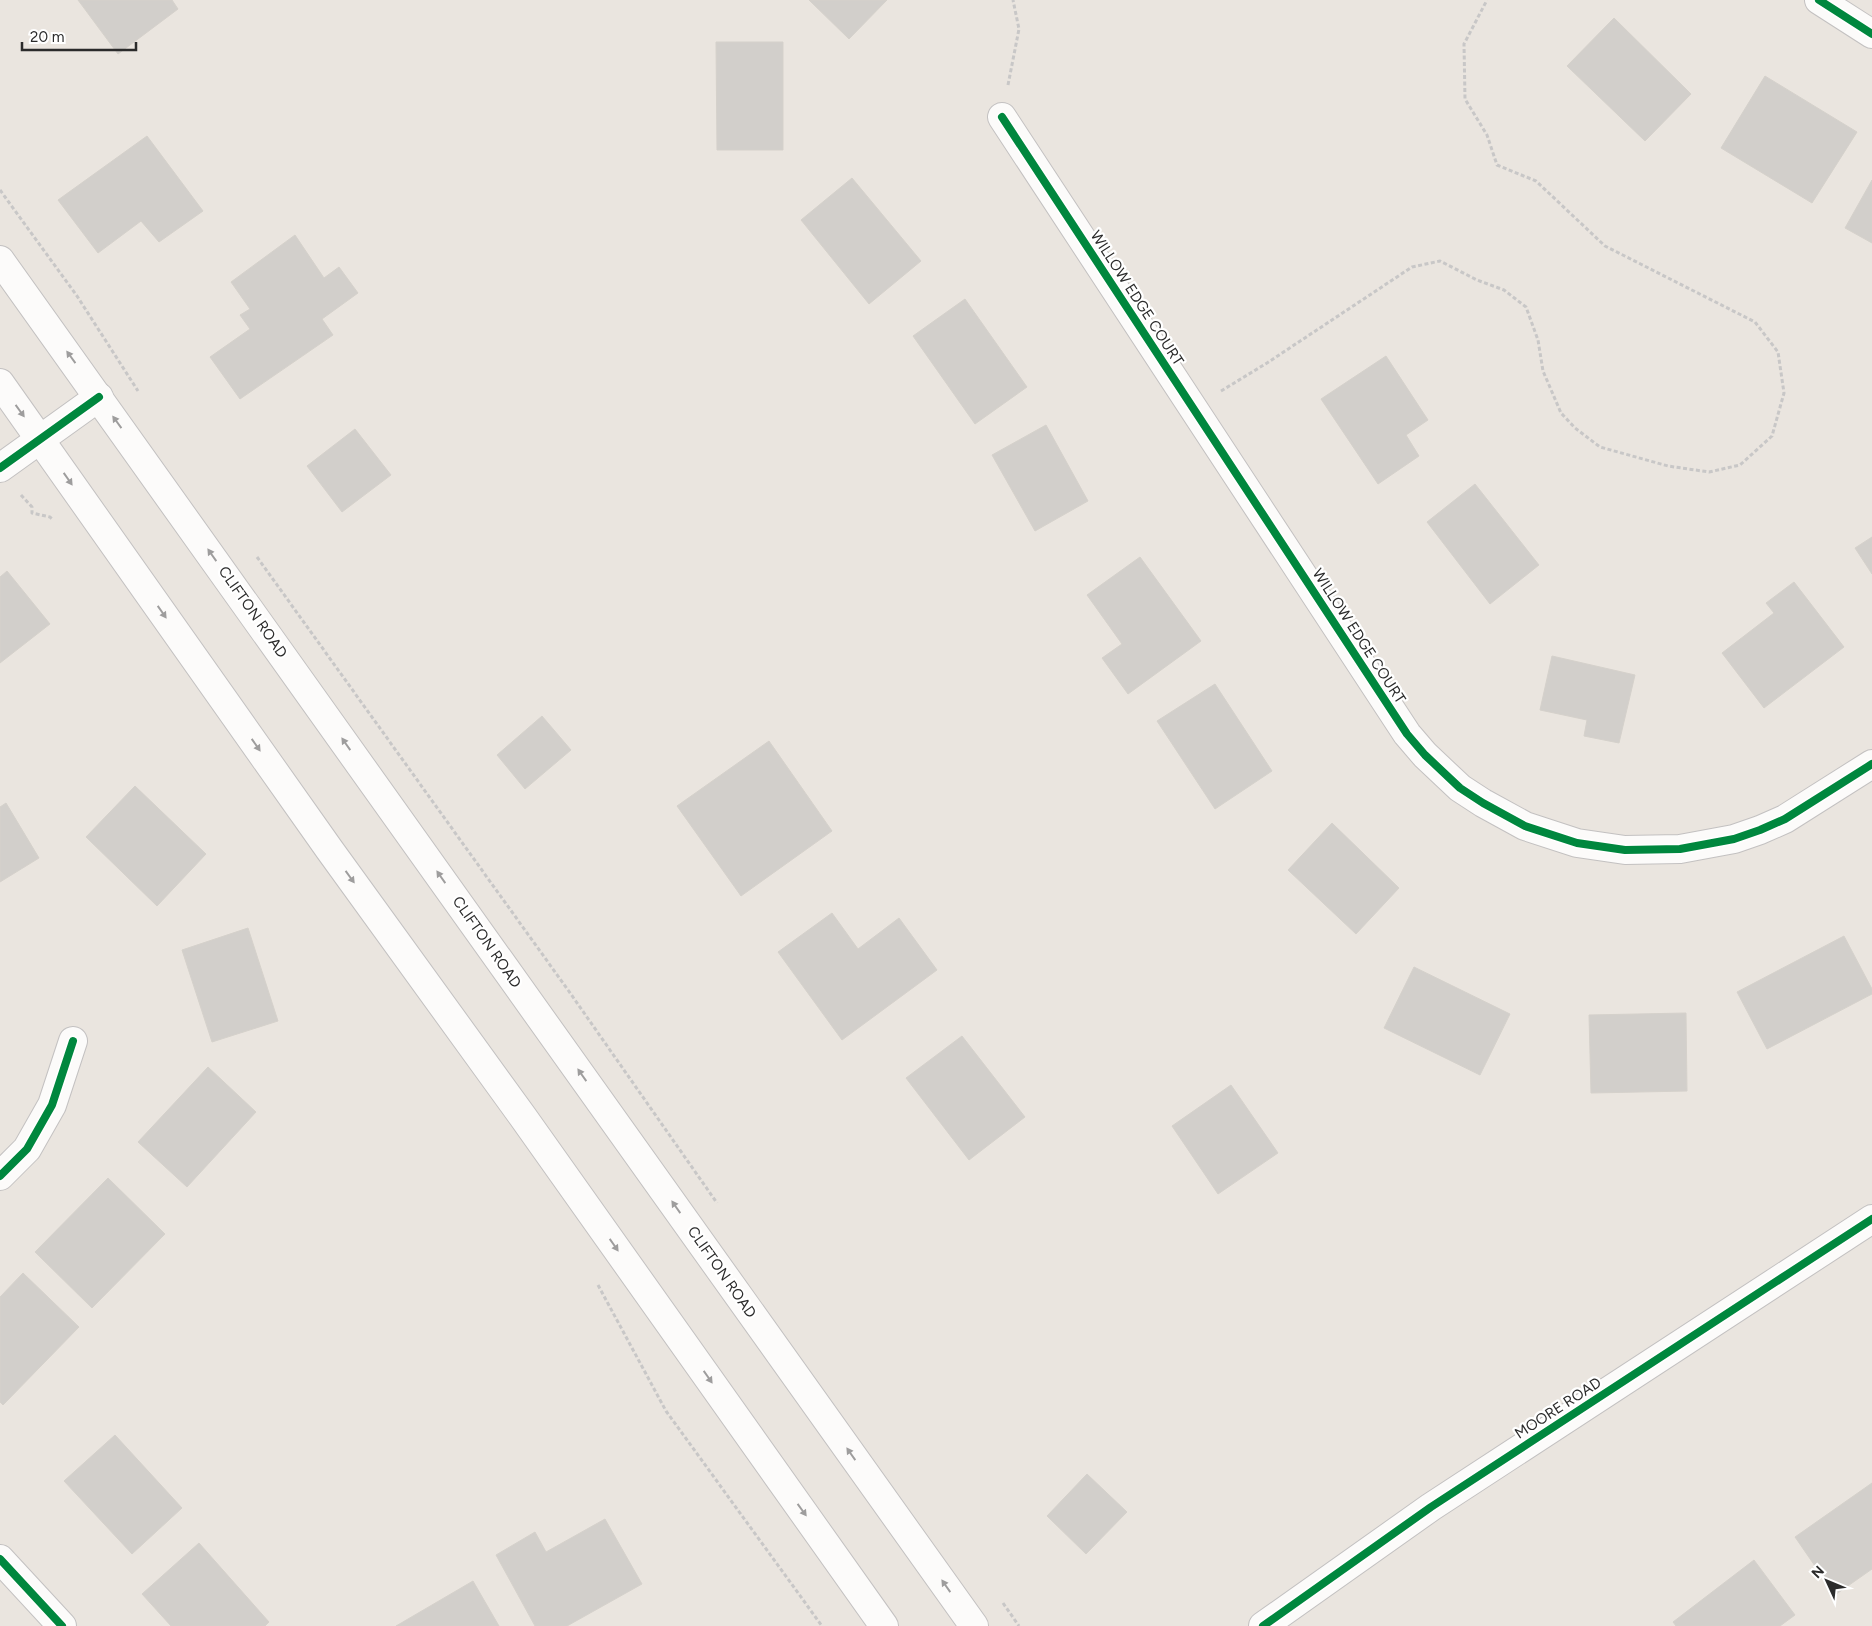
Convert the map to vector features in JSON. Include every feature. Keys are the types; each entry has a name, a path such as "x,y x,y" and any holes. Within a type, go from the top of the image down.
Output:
{"main road":[{"path":"1819,0 1872,34"},
{"name":"WILLOW EDGE COURT","path":"1002,117 1407,734 1425,755 1460,788 1525,826 1577,843 1625,850 1680,849 1734,839 1760,830 1785,818 1872,764"},
{"name":"CLIFTON ROAD","path":"0,260 974,1626"},
{"path":"0,383 329,849 534,1133 884,1626"},
{"path":"0,468 99,397"},
{"path":"0,1176 27,1149 52,1105 73,1040"},
{"name":"MOORE ROAD","path":"1263,1626 1431,1507 1872,1219"},
{"path":"0,1559 62,1626"}],"path":[{"path":"1002,117 1019,29 1013,0"},
{"path":"1192,407 1266,363 1412,267 1440,262 1477,280 1504,290 1526,307 1538,340 1543,370 1561,413 1575,428 1600,448 1668,466 1709,472 1740,465 1772,436 1784,393 1778,352 1755,322 1604,246 1536,180 1497,165 1486,134 1465,98 1464,44 1487,0"},
{"path":"0,190 77,296 140,395"},
{"path":"19,493 32,507 32,513 50,517 56,523"},
{"path":"253,552 573,998 720,1207"},
{"path":"595,1280 666,1411 822,1626"},
{"path":"1002,1602 1019,1626"}],"building":[{"path":"78,0 172,0 178,9 118,54"},
{"path":"809,0 887,0 849,39"},
{"path":"1614,18 1691,94 1645,141 1567,66"},
{"path":"716,42 783,42 783,150 717,150"},
{"path":"1765,76 1857,132 1812,203 1721,148"},
{"path":"147,136 203,211 159,242 141,221 98,253 58,200"},
{"path":"852,178 921,261 869,304 801,220"},
{"path":"1872,180 1872,243 1845,228"},
{"path":"295,235 324,278 339,267 358,293 322,319 333,335 240,399 210,357 250,329 240,315 250,309 231,282"},
{"path":"965,299 1027,387 975,424 913,336"},
{"path":"1386,356 1428,420 1406,435 1419,456 1378,484 1321,399"},
{"path":"1046,425 1088,501 1035,531 992,455"},
{"path":"355,429 391,475 342,512 307,466"},
{"path":"1475,484 1539,565 1490,604 1427,522"},
{"path":"1872,537 1872,574 1855,548"},
{"path":"1140,557 1201,641 1128,694 1102,658 1122,644 1087,595"},
{"path":"7,571 50,624 0,663 0,577"},
{"path":"1794,582 1844,647 1764,708 1722,653 1774,613 1766,603"},
{"path":"1552,656 1635,675 1619,743 1584,736 1587,720 1540,710"},
{"path":"1215,684 1272,771 1215,809 1157,721"},
{"path":"542,716 571,750 525,789 497,755"},
{"path":"769,741 832,831 741,896 677,806"},
{"path":"135,786 206,854 157,906 86,837"},
{"path":"6,803 39,858 0,882 0,807"},
{"path":"1332,823 1399,888 1356,934 1288,870"},
{"path":"832,913 858,949 899,918 937,970 842,1040 778,952"},
{"path":"248,928 278,1021 212,1042 182,950"},
{"path":"1844,936 1872,989 1872,994 1767,1049 1737,992"},
{"path":"1414,967 1510,1014 1480,1075 1384,1028"},
{"path":"1686,1013 1687,1091 1591,1093 1589,1015"},
{"path":"962,1036 1025,1117 969,1160 906,1078"},
{"path":"208,1067 256,1112 187,1187 138,1142"},
{"path":"1231,1085 1278,1153 1218,1194 1172,1126"},
{"path":"108,1178 165,1234 92,1308 35,1252"},
{"path":"23,1273 79,1327 3,1405 0,1402 0,1297"},
{"path":"115,1435 182,1508 132,1554 64,1481"},
{"path":"1087,1474 1127,1512 1086,1554 1047,1516"},
{"path":"1872,1483 1872,1569 1835,1595 1795,1537"},
{"path":"605,1519 642,1584 567,1626 535,1626 496,1555 535,1532 546,1552"},
{"path":"199,1543 269,1622 265,1626 171,1626 142,1594"},
{"path":"1754,1560 1795,1615 1780,1626 1676,1626 1673,1622"},
{"path":"473,1581 499,1626 396,1626"}],"cycle path":[{"path":"1819,0 1872,34"},
{"path":"1002,117 1407,734 1425,755 1460,788 1525,826 1577,843 1625,850 1680,849 1734,839 1785,819 1872,764"},
{"path":"0,468 99,397"},
{"path":"0,1176 27,1149 52,1105 73,1041"},
{"path":"1263,1626 1431,1507 1872,1219"},
{"path":"0,1559 62,1626"}]}
